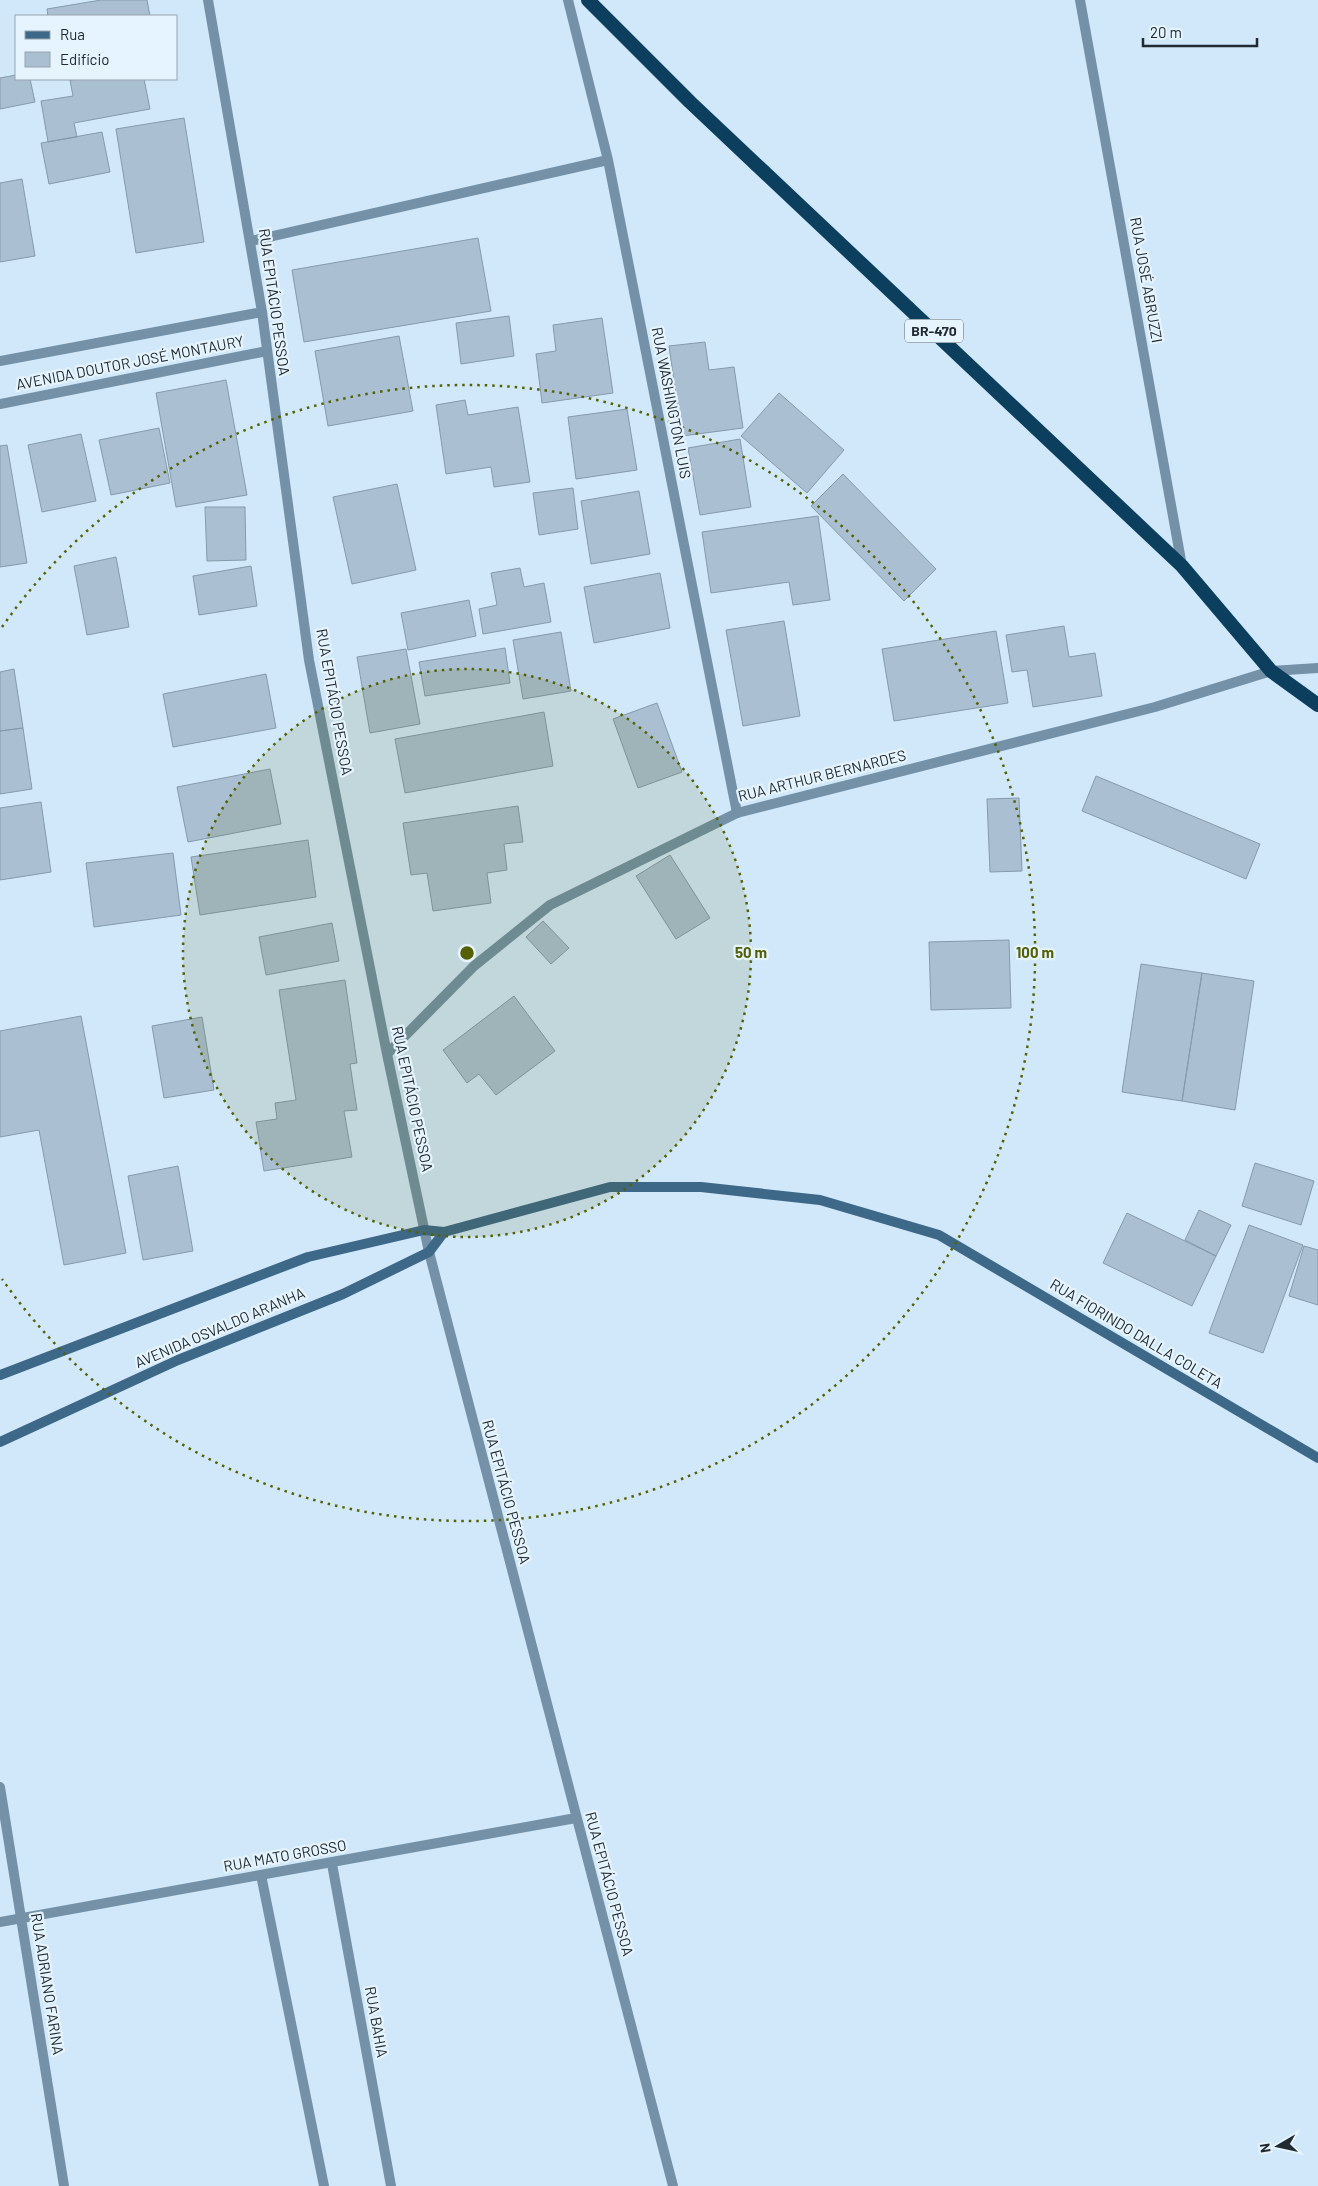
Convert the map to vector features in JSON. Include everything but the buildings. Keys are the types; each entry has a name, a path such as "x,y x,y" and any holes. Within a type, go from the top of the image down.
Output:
{"highway":[{"name":"BR-470","path":"588,0 690,102 1182,566 1271,671 1318,705"}],"main road":[{"name":"RUA FIORINDO DALLA COLETA","path":"444,1232 610,1187 701,1187 820,1200 939,1234 1318,1458"},
{"path":"0,1375 308,1257 424,1230 444,1232"},
{"name":"AVENIDA OSVALDO ARANHA","path":"0,1442 178,1360 343,1294 429,1252 444,1232"}],"street":[{"name":"RUA EPITÁCIO PESSOA","path":"208,0 262,312 309,660 424,1230 673,2186"},
{"name":"RUA WASHINGTON LUIS","path":"568,0 608,160 737,813"},
{"name":"RUA JOSÉ ABRUZZI","path":"1080,0 1182,566"},
{"path":"251,242 608,160"},
{"name":"AVENIDA DOUTOR JOSÉ MONTAURY","path":"0,361 262,312"},
{"name":"AVENIDA DOUTOR JOSÉ MONTAURY","path":"0,404 267,351"},
{"name":"RUA ARTHUR BERNARDES","path":"387,1054 474,966 550,906 737,813 1155,707 1271,671 1318,668"},
{"name":"RUA ADRIANO FARINA","path":"0,1787 64,2186"},
{"name":"RUA MATO GROSSO","path":"0,1922 22,1920 576,1818"},
{"name":"RUA BAHIA","path":"332,1864 391,2186"},
{"path":"261,1875 324,2186"}]}
